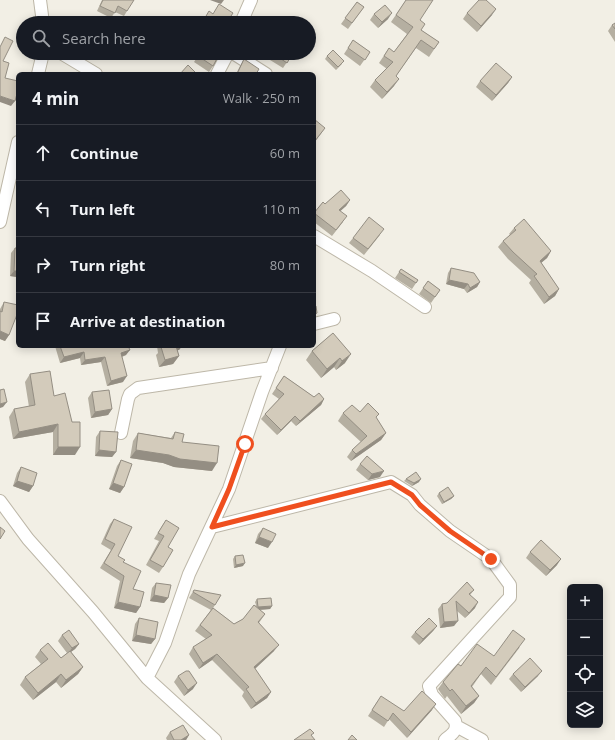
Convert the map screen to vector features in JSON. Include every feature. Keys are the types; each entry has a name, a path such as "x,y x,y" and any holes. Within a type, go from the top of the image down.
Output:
{"street":[{"path":"40,0 42,16"},
{"path":"245,16 251,0"},
{"path":"38,72 41,60"},
{"path":"73,60 93,72"},
{"path":"219,72 225,60"},
{"path":"244,60 263,72"},
{"path":"0,222 16,151"},
{"path":"316,237 372,271 425,306"},
{"path":"316,324 334,319"},
{"path":"147,678 166,643 176,606 188,574 229,489 279,348"},
{"path":"121,433 128,399 130,394 138,388 272,368"},
{"path":"212,527 391,482 412,495 420,505 450,531 491,559 510,585 510,597 429,686 432,695 454,721 456,726 482,740"},
{"path":"0,501 28,539 96,616 147,678 214,740"},
{"path":"445,740 454,732 456,726"}],"building":[{"path":"103,0 134,0 127,11 118,6 115,13 100,6"},
{"path":"406,0 433,0 420,20 425,24 421,30 439,42 434,49 421,40 396,76 399,79 387,92 375,80 393,62 384,56 389,48 394,52 413,27 396,15"},
{"path":"479,0 486,0 496,9 481,26 467,13"},
{"path":"357,2 364,7 352,23 345,18"},
{"path":"219,4 233,13 231,16 206,16 209,11 213,14"},
{"path":"385,5 392,13 382,22 374,14"},
{"path":"5,37 13,41 3,61 9,63 5,78 16,81 15,101 0,96 0,47"},
{"path":"353,40 370,52 365,60 348,48"},
{"path":"333,50 344,61 338,67 327,56"},
{"path":"204,60 216,60 213,66"},
{"path":"244,60 259,69 257,72 238,72"},
{"path":"496,63 512,77 496,95 480,81"},
{"path":"188,65 195,72 182,72"},
{"path":"316,121 325,128 316,139"},
{"path":"341,190 350,200 339,210 347,216 336,230 316,215 316,211 323,202 325,204"},
{"path":"369,217 384,229 368,249 353,238"},
{"path":"524,219 551,251 540,261 559,289 549,297 534,276 537,274 503,241 516,230 514,228"},
{"path":"15,248 16,248 16,271 14,271"},
{"path":"451,268 474,273 480,282 470,288 468,284 449,280"},
{"path":"401,269 418,280 416,283 399,272"},
{"path":"428,281 440,290 435,297 423,288"},
{"path":"4,302 16,305 16,317 9,335 0,331 0,311 2,312"},
{"path":"333,333 351,354 342,361 340,358 327,369 312,351"},
{"path":"61,348 129,348 130,350 121,353 127,376 111,381 105,357 85,360 84,352 64,357"},
{"path":"161,348 177,348 179,356 165,360"},
{"path":"50,371 54,396 65,393 72,422 80,422 80,447 58,447 58,424 19,432 14,409 35,405 30,374"},
{"path":"284,376 314,397 319,393 324,399 300,421 295,416 281,430 265,414 284,394 276,388"},
{"path":"4,389 7,402 0,404 0,390"},
{"path":"109,390 112,409 95,412 92,392"},
{"path":"368,403 379,414 376,417 386,433 356,454 352,450 367,436 343,413 352,405 360,412"},
{"path":"100,431 118,432 116,452 99,450"},
{"path":"175,432 184,434 182,442 219,446 217,463 180,459 169,455 136,450 138,433 173,439"},
{"path":"367,456 384,471 372,474 360,464"},
{"path":"121,460 132,464 124,487 113,483"},
{"path":"21,467 37,473 33,486 17,481"},
{"path":"416,472 421,479 414,483 406,479"},
{"path":"448,487 454,496 444,502 439,493"},
{"path":"114,519 132,527 118,556 125,560 123,562 141,571 133,589 144,592 140,607 118,602 124,576 104,563 115,544 105,539"},
{"path":"166,520 179,528 168,547 173,550 163,567 150,560 164,536 158,533"},
{"path":"0,527 5,531 0,539"},
{"path":"263,528 276,534 272,542 259,537"},
{"path":"541,540 561,559 550,570 530,552"},
{"path":"243,555 245,563 236,565 235,556"},
{"path":"467,582 474,590 469,594 478,602 469,613 456,601 458,621 444,622 442,604 447,603"},
{"path":"156,583 171,585 168,598 154,595"},
{"path":"194,590 221,595 215,605 193,592"},
{"path":"271,598 272,606 258,607 257,599"},
{"path":"254,605 265,614 258,622 279,645 254,667 271,692 256,703 246,689 249,687 217,654 203,663 193,647 212,635 200,625 213,608 234,624 243,619"},
{"path":"139,618 158,622 155,639 136,635"},
{"path":"429,618 437,626 423,639 415,632"},
{"path":"69,630 79,644 72,648 62,635"},
{"path":"513,630 525,639 496,677 486,667 471,686 479,696 466,706 452,689 450,691 443,682 458,664 461,666 477,644 494,656"},
{"path":"48,643 61,658 70,651 83,667 66,680 61,674 38,693 25,677 48,659 40,650"},
{"path":"530,658 542,671 525,687 513,674"},
{"path":"186,671 189,671 197,683 188,690 178,676"},
{"path":"422,691 436,704 411,732 393,713 388,721 372,710 381,696 404,711"},
{"path":"183,725 189,735 181,740 174,740 170,732"},
{"path":"310,729 314,733 311,735 315,740 294,740"},
{"path":"352,735 357,740 348,740"}],"route":[{"path":"245,444 229,489 212,527 391,482 412,495 420,505 450,531 491,559"}]}
